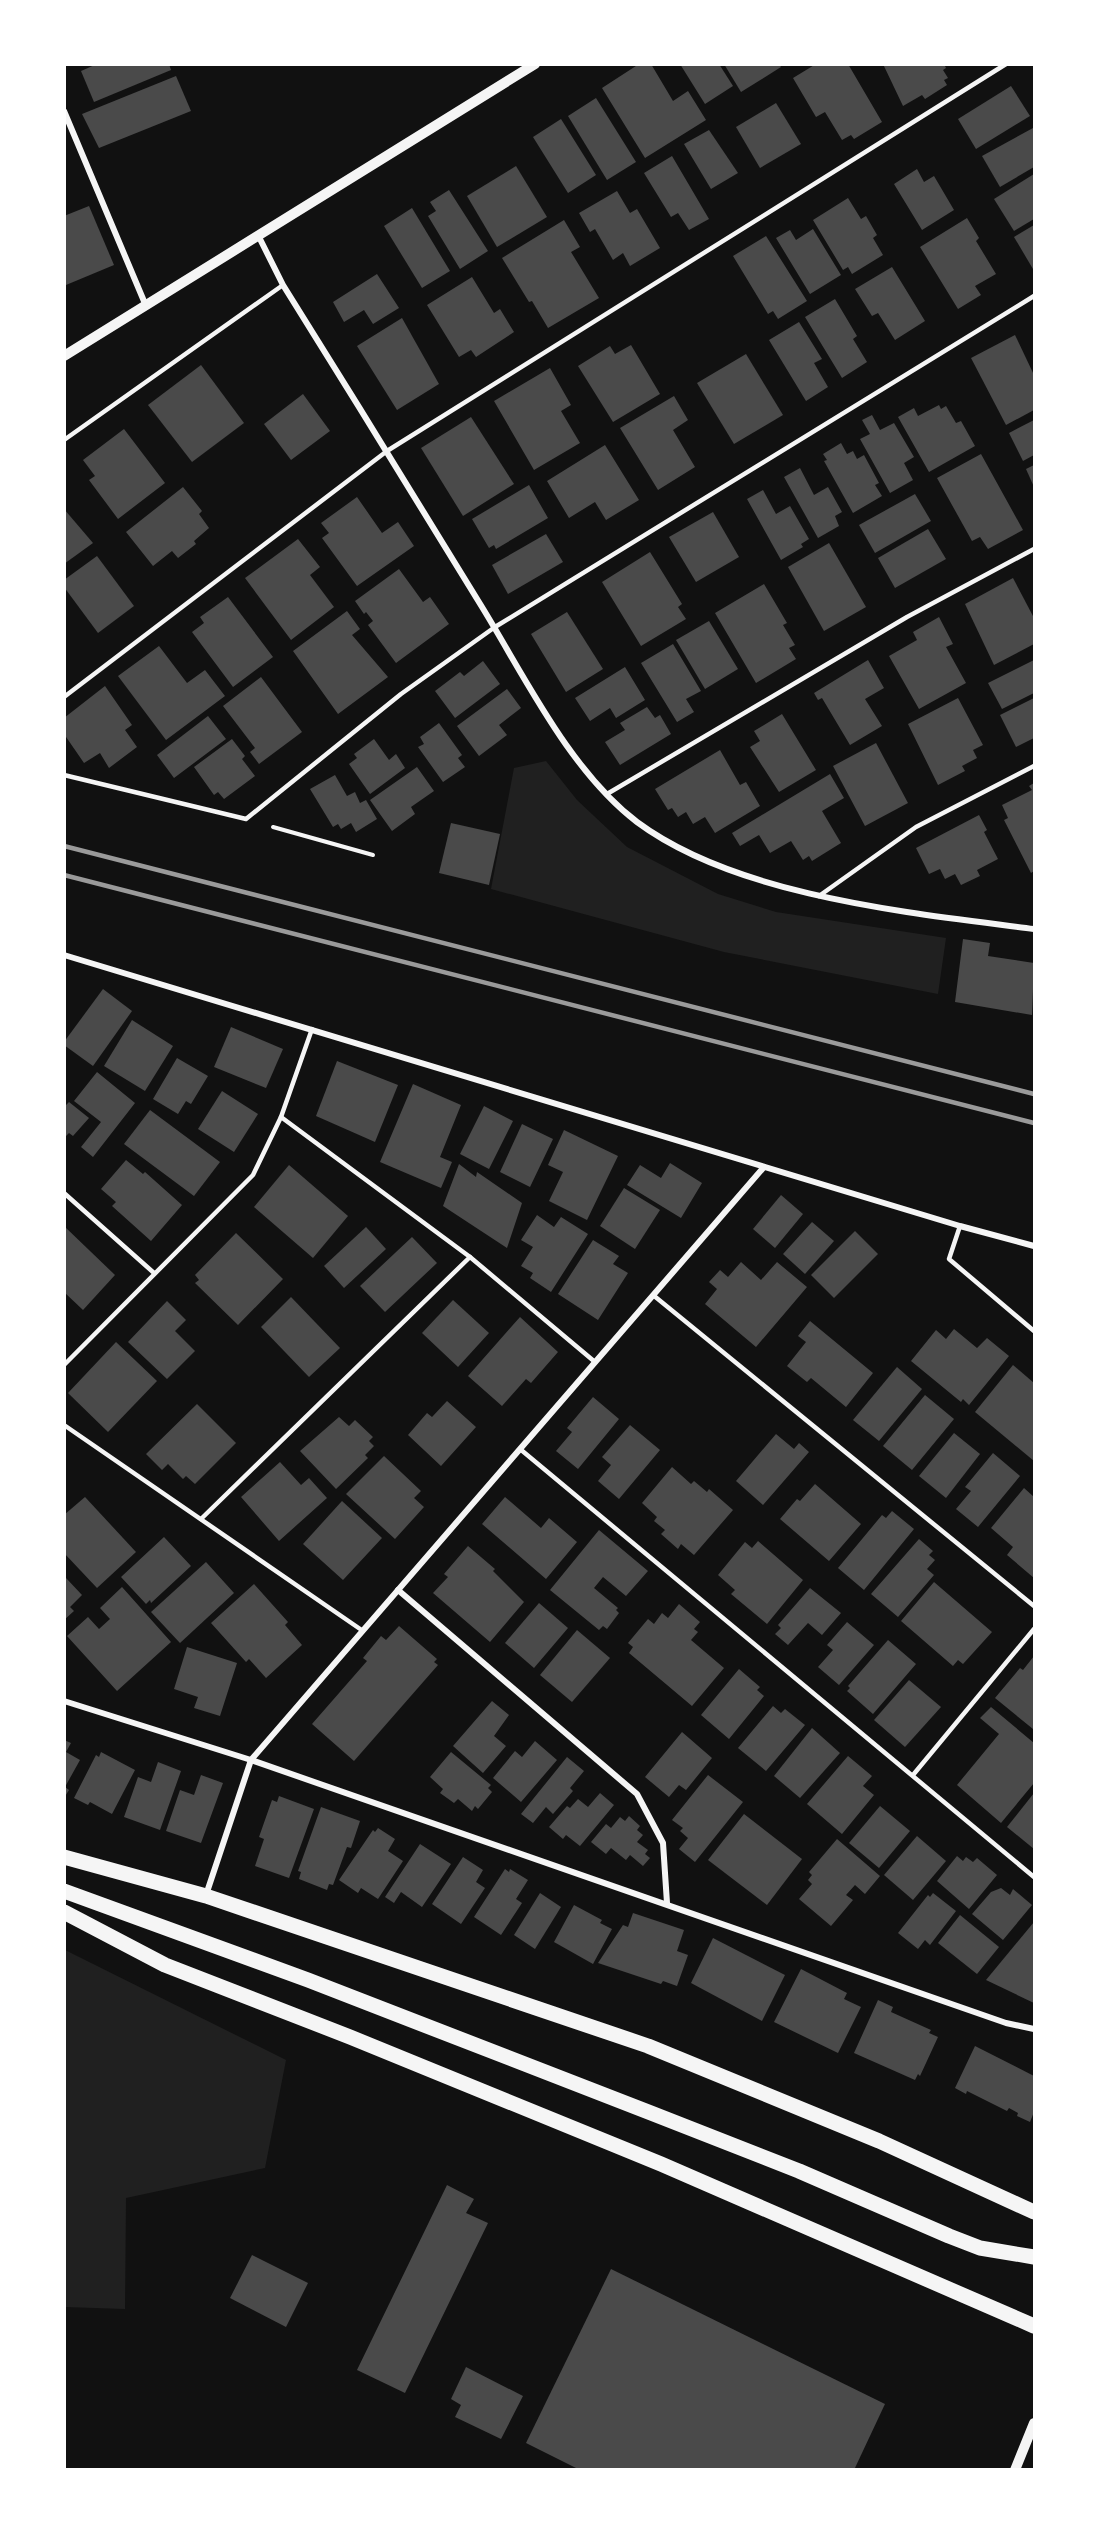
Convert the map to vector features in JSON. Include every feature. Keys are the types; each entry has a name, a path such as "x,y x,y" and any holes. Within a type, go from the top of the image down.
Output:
{"main road":[{"path":"64,1857 206,1896 648,2046 879,2141 1035,2212"},
{"path":"64,1891 308,1980 799,2171 980,2248 1035,2257"},
{"path":"64,1912 165,1965 661,2163 1035,2326"}],"street":[{"path":"64,356 535,64"},
{"path":"64,111 146,306"},
{"path":"258,234 283,285 495,627 552,726 607,794 637,822 695,855 766,882 819,896 1035,929"},
{"path":"64,955 960,1226 1035,1246"},
{"path":"206,1896 251,1760 764,1167"},
{"path":"398,1590 637,1794 663,1843 667,1903"},
{"path":"64,1701 251,1760 667,1903 1006,2023 1035,2029"},
{"path":"1015,2469 1035,2423"}],"lane":[{"path":"64,697 387,451 1006,64"},
{"path":"64,440 283,285"},
{"path":"64,775 246,819 400,694 495,627 1035,296"},
{"path":"607,794 907,616 1035,549"},
{"path":"819,896 916,827 1035,766"},
{"path":"64,1365 253,1175 281,1117 312,1029"},
{"path":"281,1117 470,1257 595,1362"},
{"path":"64,1192 154,1273"},
{"path":"960,1226 949,1259 1035,1331"},
{"path":"201,1519 470,1257"},
{"path":"653,1295 1035,1606"},
{"path":"64,1425 363,1630"},
{"path":"520,1449 1035,1877"},
{"path":"913,1775 1035,1629"}],"path":[{"path":"246,819 373,855"}],"shaded area":[{"path":"546,761 577,800 627,847 718,894 776,912 946,938 938,994 724,952 491,889 514,768"},
{"path":"65,1950 286,2060 265,2168 126,2198 125,2309 65,2307"}],"building":[{"path":"97,64 169,64 171,70 94,102 81,71"},
{"path":"639,64 651,64 673,101 688,91 706,120 645,158 602,88"},
{"path":"680,64 719,64 733,86 705,104"},
{"path":"724,64 779,64 781,67 741,92"},
{"path":"816,64 848,64 882,122 854,139 851,135 842,140 825,112 816,117 793,78"},
{"path":"883,64 944,64 946,68 943,70 948,78 944,80 947,85 925,99 922,95 903,106"},
{"path":"176,76 191,111 99,148 82,114"},
{"path":"1011,86 1030,116 976,149 958,119"},
{"path":"596,98 636,162 607,180 568,116"},
{"path":"776,103 801,144 760,168 736,127"},
{"path":"561,119 596,175 568,193 533,137"},
{"path":"1033,128 1034,167 1000,187 982,156"},
{"path":"709,130 738,173 711,189 684,144"},
{"path":"672,156 709,219 689,230 678,213 671,217 644,173"},
{"path":"516,166 547,217 497,247 467,196"},
{"path":"917,169 924,182 934,176 954,210 922,230 894,184"},
{"path":"1034,174 1034,219 1014,231 994,199"},
{"path":"449,190 488,251 460,269 428,216 436,211 430,202"},
{"path":"617,191 630,213 637,209 660,248 630,266 623,253 613,260 595,229 590,232 579,213"},
{"path":"848,198 861,219 866,216 877,235 873,238 883,255 852,274 848,267 843,270 813,220"},
{"path":"89,206 114,265 66,285 64,216"},
{"path":"412,208 450,271 422,288 384,226"},
{"path":"967,218 979,238 976,241 996,274 975,286 981,295 958,309 920,247"},
{"path":"564,220 580,247 571,252 599,298 548,328 502,258"},
{"path":"1034,225 1034,268 1033,269 1014,237"},
{"path":"813,229 841,275 810,294 776,238 790,230 796,240"},
{"path":"766,236 807,301 778,319 773,311 768,314 733,256"},
{"path":"892,267 925,321 895,340 878,313 872,316 855,289"},
{"path":"377,274 399,308 373,324 364,310 344,322 333,302"},
{"path":"472,277 494,313 500,309 514,332 476,357 471,350 459,357 427,305"},
{"path":"835,299 857,336 853,339 867,362 842,378 805,317"},
{"path":"402,318 439,384 397,410 357,346"},
{"path":"799,322 822,359 814,363 828,387 806,401 769,340"},
{"path":"1015,335 1034,375 1034,410 1006,425 971,358"},
{"path":"631,345 660,394 613,422 578,366 610,346 615,354"},
{"path":"746,354 783,415 734,444 697,383"},
{"path":"201,365 244,423 192,462 148,405"},
{"path":"550,368 571,405 561,411 580,443 534,470 494,401"},
{"path":"303,394 330,431 291,460 264,424"},
{"path":"674,396 688,420 673,430 695,467 658,490 620,428"},
{"path":"939,405 941,409 946,406 956,423 961,421 975,446 929,472 898,417 914,408 918,416"},
{"path":"872,415 880,430 894,423 914,457 904,463 913,480 890,493 860,439 870,434 862,420"},
{"path":"471,417 514,484 463,516 421,448"},
{"path":"1034,420 1034,455 1023,461 1009,433"},
{"path":"124,429 165,483 118,519 89,480 95,476 83,460"},
{"path":"841,443 847,454 853,451 857,459 864,455 879,483 875,485 882,496 853,513 824,461 827,460 823,454"},
{"path":"605,445 639,500 606,520 595,502 569,518 547,481"},
{"path":"981,454 1023,530 988,549 980,537 972,541 937,478"},
{"path":"1034,465 1034,487 1026,469"},
{"path":"800,468 814,495 828,487 842,512 835,516 839,526 818,538 784,477"},
{"path":"529,485 548,518 496,549 494,545 489,548 472,519"},
{"path":"183,487 202,511 199,514 209,528 194,541 196,544 178,558 172,551 153,566 126,532"},
{"path":"763,490 776,514 790,506 809,539 801,544 803,547 781,560 747,499"},
{"path":"915,494 931,521 875,553 859,525"},
{"path":"357,497 382,533 398,522 414,546 357,586 322,538 329,533 321,523"},
{"path":"64,509 93,543 64,564"},
{"path":"713,512 739,557 696,582 669,537"},
{"path":"928,529 946,559 895,588 878,558"},
{"path":"546,534 563,562 508,594 492,565"},
{"path":"298,539 320,567 310,575 334,607 291,640 245,578"},
{"path":"829,543 866,607 824,631 788,567"},
{"path":"650,552 682,604 678,607 686,619 641,646 602,582"},
{"path":"97,556 134,606 98,633 64,587 64,580"},
{"path":"399,569 423,602 430,597 449,624 396,663 368,625 373,621 366,612 364,614 355,601"},
{"path":"1013,578 1034,618 1034,644 994,665 965,604"},
{"path":"764,584 787,623 783,625 795,645 789,648 796,659 756,683 715,613"},
{"path":"228,597 273,657 233,687 192,632 204,623 200,617"},
{"path":"347,611 360,629 352,635 388,677 338,714 293,651"},
{"path":"567,612 603,669 566,692 531,634"},
{"path":"939,617 953,644 946,647 966,683 919,709 889,656 917,640 913,632"},
{"path":"709,621 738,669 705,689 676,640"},
{"path":"673,644 701,691 686,699 694,712 677,722 641,663"},
{"path":"159,646 187,683 205,670 225,696 166,740 118,676"},
{"path":"868,660 884,688 865,699 882,726 850,745 822,698 818,700 814,693"},
{"path":"1034,660 1034,693 1002,709 988,683"},
{"path":"483,661 500,684 455,718 435,691 460,672 464,676"},
{"path":"625,667 645,700 616,718 610,708 590,721 575,698"},
{"path":"261,677 302,732 259,764 250,752 255,748 223,706"},
{"path":"105,686 132,725 125,730 137,747 109,768 100,753 84,763 64,734 64,718"},
{"path":"507,689 521,708 499,725 507,735 479,756 457,726"},
{"path":"958,698 983,745 973,750 977,758 962,766 965,771 938,785 908,724"},
{"path":"1034,698 1034,738 1016,747 1000,715"},
{"path":"647,707 655,718 660,715 671,734 620,765 605,742 625,730 620,723"},
{"path":"782,714 816,770 779,792 750,747 760,741 754,731"},
{"path":"208,716 226,739 174,778 157,755"},
{"path":"439,723 462,755 458,758 465,767 443,782 418,747 424,744 420,737"},
{"path":"232,739 245,756 242,759 255,776 224,799 218,792 214,795 194,767"},
{"path":"374,739 389,760 396,754 405,768 370,794 349,764 357,758 354,754"},
{"path":"876,743 908,803 865,826 833,766"},
{"path":"720,750 740,785 746,782 760,806 715,833 705,817 693,824 686,812 678,817 672,808 668,810 655,789"},
{"path":"417,767 434,791 411,807 415,814 392,831 370,800"},
{"path":"830,774 844,798 822,811 841,843 812,861 809,856 803,860 791,841 770,853 759,835 740,846 732,833"},
{"path":"335,775 347,796 355,792 360,803 366,800 377,819 356,832 351,823 341,829 338,824 333,827 310,789"},
{"path":"1034,783 1034,871 1031,873 1004,820 1008,818 1002,805 1032,790 1029,786"},
{"path":"979,815 987,830 984,832 998,859 977,870 980,876 961,885 955,874 945,879 940,869 929,874 916,848"},
{"path":"451,823 500,834 489,885 439,873"},
{"path":"963,939 990,943 988,956 1034,963 1032,1015 955,1002"},
{"path":"103,989 132,1011 93,1066 64,1045 64,1042"},
{"path":"132,1020 173,1046 145,1091 104,1066"},
{"path":"231,1027 283,1049 266,1088 214,1067"},
{"path":"177,1058 208,1076 191,1104 186,1101 178,1114 153,1099"},
{"path":"337,1061 398,1085 375,1142 316,1116"},
{"path":"97,1072 135,1103 93,1157 81,1147 101,1122 74,1101"},
{"path":"413,1084 461,1105 440,1157 452,1162 441,1188 380,1162"},
{"path":"222,1091 258,1114 234,1152 198,1129"},
{"path":"69,1102 89,1118 73,1136 69,1133 64,1138 64,1107"},
{"path":"484,1106 513,1121 489,1169 460,1154"},
{"path":"150,1110 220,1162 194,1196 124,1144"},
{"path":"522,1124 553,1139 530,1187 500,1172"},
{"path":"564,1130 618,1156 587,1220 549,1201 563,1172 548,1165"},
{"path":"126,1160 143,1174 145,1172 182,1205 151,1241 112,1206 116,1202 101,1189"},
{"path":"670,1163 702,1183 681,1218 627,1185 640,1165 661,1178"},
{"path":"459,1164 476,1177 477,1172 522,1203 507,1248 443,1206"},
{"path":"289,1165 348,1216 313,1258 254,1207"},
{"path":"624,1188 660,1210 635,1249 600,1226"},
{"path":"781,1195 803,1214 775,1248 753,1229"},
{"path":"537,1215 554,1227 561,1217 588,1234 551,1292 530,1278 533,1273 521,1266 533,1247 521,1240"},
{"path":"812,1222 834,1241 805,1274 783,1254"},
{"path":"64,1226 115,1275 83,1310 64,1292"},
{"path":"366,1227 386,1249 344,1288 324,1266"},
{"path":"855,1231 878,1254 834,1298 811,1275"},
{"path":"236,1233 283,1279 238,1325 195,1283 199,1280 195,1275"},
{"path":"412,1237 437,1263 385,1312 360,1286"},
{"path":"593,1240 619,1256 613,1264 628,1273 598,1320 558,1294"},
{"path":"741,1262 761,1280 777,1262 807,1287 756,1347 705,1304 717,1289 709,1282 720,1270 728,1277"},
{"path":"291,1297 340,1348 309,1377 261,1327"},
{"path":"453,1300 489,1333 458,1367 422,1333"},
{"path":"167,1301 186,1320 175,1331 195,1351 167,1379 128,1342"},
{"path":"520,1317 558,1352 531,1383 526,1379 502,1406 468,1376"},
{"path":"810,1321 873,1373 846,1407 811,1378 807,1382 787,1366 806,1342 798,1336"},
{"path":"954,1329 977,1348 987,1338 1009,1356 969,1405 963,1399 961,1402 911,1361 936,1330 946,1339"},
{"path":"116,1342 157,1381 108,1432 68,1393"},
{"path":"1013,1365 1034,1383 1034,1461 975,1412"},
{"path":"897,1367 922,1389 879,1441 853,1420"},
{"path":"925,1395 954,1419 912,1470 883,1446"},
{"path":"593,1397 619,1419 578,1469 556,1451 572,1432 567,1428"},
{"path":"447,1401 476,1427 441,1466 408,1435 427,1413 432,1417"},
{"path":"197,1404 236,1443 195,1484 186,1476 183,1479 168,1464 162,1470 146,1454"},
{"path":"339,1417 349,1426 355,1420 373,1437 369,1441 374,1446 365,1455 368,1458 336,1489 300,1451"},
{"path":"630,1425 660,1450 619,1499 598,1481 611,1465 602,1457"},
{"path":"954,1433 980,1454 946,1498 919,1476"},
{"path":"776,1434 794,1449 799,1443 809,1452 763,1505 736,1481"},
{"path":"993,1453 1020,1476 978,1527 956,1509 971,1491 965,1487"},
{"path":"384,1456 421,1491 414,1498 424,1507 395,1539 346,1494"},
{"path":"280,1462 301,1485 309,1478 327,1498 279,1541 241,1497"},
{"path":"672,1467 691,1484 694,1481 707,1492 709,1489 733,1510 694,1555 681,1544 678,1549 661,1534 665,1530 654,1521 657,1517 642,1503"},
{"path":"815,1484 861,1524 829,1561 780,1519 797,1499 800,1501"},
{"path":"1024,1488 1034,1497 1034,1578 1007,1555 1013,1547 991,1528"},
{"path":"85,1497 136,1552 97,1588 64,1553 64,1515"},
{"path":"505,1497 541,1528 549,1518 577,1542 546,1579 482,1524"},
{"path":"342,1501 382,1538 343,1580 303,1544"},
{"path":"892,1511 914,1529 864,1590 838,1568 882,1515 886,1518"},
{"path":"599,1530 648,1571 626,1596 603,1577 594,1588 618,1608 616,1610 619,1613 607,1629 603,1626 599,1630 550,1590"},
{"path":"164,1537 191,1566 151,1603 150,1600 146,1604 121,1577"},
{"path":"919,1539 933,1551 929,1555 935,1560 927,1569 934,1575 898,1617 871,1594"},
{"path":"758,1541 803,1580 767,1624 731,1594 735,1590 718,1575 745,1542 752,1548"},
{"path":"468,1546 495,1569 493,1571 524,1602 490,1642 433,1593 448,1577 444,1574"},
{"path":"206,1562 234,1593 180,1643 151,1612"},
{"path":"66,1578 82,1595 70,1607 74,1611 64,1620"},
{"path":"934,1582 992,1632 963,1664 958,1660 953,1666 901,1621"},
{"path":"254,1584 288,1622 285,1625 302,1645 266,1678 249,1659 246,1662 211,1623"},
{"path":"122,1587 171,1642 117,1691 67,1636 88,1617 99,1629 110,1619 100,1608"},
{"path":"810,1588 841,1613 822,1635 808,1623 788,1645 775,1634 781,1628 778,1625"},
{"path":"539,1603 568,1628 534,1668 505,1643"},
{"path":"679,1604 700,1622 694,1629 698,1632 691,1640 724,1668 692,1706 629,1653 633,1647 628,1643 648,1619 654,1624 662,1613 668,1618"},
{"path":"847,1622 874,1645 839,1685 818,1667 833,1650 827,1645"},
{"path":"399,1626 437,1659 434,1662 438,1665 354,1761 312,1724 367,1661 363,1658 381,1636 386,1640"},
{"path":"577,1630 610,1658 572,1702 540,1675"},
{"path":"888,1640 916,1664 873,1714 847,1691 850,1688 848,1686"},
{"path":"187,1647 237,1663 220,1716 194,1708 198,1697 174,1689"},
{"path":"1034,1656 1033,1729 995,1698 1020,1668 1023,1670"},
{"path":"739,1669 760,1687 757,1690 764,1696 729,1739 701,1715"},
{"path":"909,1680 941,1707 905,1747 874,1720"},
{"path":"492,1701 509,1715 494,1736 506,1746 483,1773 453,1746"},
{"path":"773,1706 781,1713 785,1709 805,1725 766,1771 738,1748"},
{"path":"991,1707 1034,1743 1034,1783 1001,1823 957,1785 999,1734 980,1718"},
{"path":"812,1728 840,1753 800,1798 774,1776"},
{"path":"682,1732 712,1758 686,1790 679,1785 669,1797 645,1777"},
{"path":"64,1740 71,1743 66,1752 80,1760 65,1787 69,1790 64,1798"},
{"path":"535,1741 557,1760 521,1802 493,1778 515,1751 522,1757"},
{"path":"101,1752 135,1770 112,1814 90,1802 88,1805 74,1798 96,1755 99,1757"},
{"path":"451,1752 491,1785 488,1788 492,1792 478,1809 475,1806 472,1811 458,1799 454,1803 440,1793 443,1789 430,1777"},
{"path":"848,1756 872,1776 863,1786 874,1795 842,1834 807,1804"},
{"path":"567,1757 584,1771 570,1788 573,1791 553,1814 546,1807 533,1823 521,1814"},
{"path":"158,1762 181,1771 160,1830 124,1817 138,1777 151,1782"},
{"path":"201,1775 223,1783 201,1843 166,1831 180,1790 194,1795"},
{"path":"708,1775 743,1802 695,1862 679,1849 688,1838 680,1831 683,1828 672,1820"},
{"path":"600,1793 614,1805 580,1846 566,1835 563,1839 549,1827 567,1806 570,1808 578,1799 588,1807"},
{"path":"1034,1793 1034,1849 1007,1827"},
{"path":"279,1796 314,1809 289,1878 255,1866 264,1839 259,1837 272,1800 277,1802"},
{"path":"880,1806 910,1831 879,1868 849,1843"},
{"path":"321,1807 360,1821 351,1848 347,1847 333,1885 329,1884 327,1890 299,1879 301,1872 298,1871"},
{"path":"744,1814 802,1859 767,1905 708,1860"},
{"path":"629,1816 640,1826 637,1830 643,1835 637,1842 648,1850 645,1854 650,1858 643,1866 630,1855 626,1860 611,1848 606,1854 591,1842 606,1824 611,1828 620,1817 625,1821"},
{"path":"378,1828 395,1839 388,1851 403,1861 378,1899 361,1888 358,1893 339,1880 373,1830 375,1832"},
{"path":"917,1836 946,1861 913,1900 884,1875"},
{"path":"837,1839 880,1876 865,1894 855,1885 846,1895 853,1900 831,1926 799,1899 812,1884 808,1880 812,1875 809,1872"},
{"path":"420,1844 451,1864 422,1907 401,1892 394,1903 385,1897"},
{"path":"957,1856 963,1861 966,1857 973,1862 977,1858 997,1875 969,1909 937,1881"},
{"path":"463,1857 483,1870 476,1882 485,1888 461,1924 432,1904"},
{"path":"505,1869 509,1872 510,1869 528,1880 516,1899 522,1903 501,1935 474,1917"},
{"path":"1001,1888 1010,1895 1013,1889 1032,1905 1003,1940 972,1914 991,1892"},
{"path":"540,1893 561,1907 535,1949 514,1935"},
{"path":"933,1893 956,1911 930,1945 925,1940 918,1949 898,1933 928,1895 930,1897"},
{"path":"574,1905 602,1920 600,1923 612,1929 593,1964 554,1942"},
{"path":"633,1913 684,1930 677,1951 688,1955 677,1986 663,1981 661,1984 598,1963 623,1925 628,1927"},
{"path":"960,1915 999,1947 977,1974 938,1943"},
{"path":"1034,1922 1034,2003 986,1980"},
{"path":"713,1938 785,1975 762,2021 691,1983"},
{"path":"801,1969 847,1993 844,1999 861,2007 838,2053 774,2022"},
{"path":"878,2000 893,2007 891,2012 931,2030 929,2033 938,2037 920,2076 918,2074 915,2080 854,2053"},
{"path":"975,2046 1034,2076 1034,2112 1030,2122 1017,2116 1018,2113 1009,2108 1007,2111 967,2091 966,2094 955,2088"},
{"path":"447,2185 474,2199 466,2213 488,2223 405,2393 357,2370"},
{"path":"252,2255 308,2283 286,2327 230,2298"},
{"path":"611,2269 885,2404 854,2470 580,2470 526,2443"},
{"path":"466,2367 523,2396 501,2439 455,2417 461,2405 451,2399"}],"railway":[{"path":"64,846 1034,1094"},
{"path":"64,875 1034,1123"}]}
